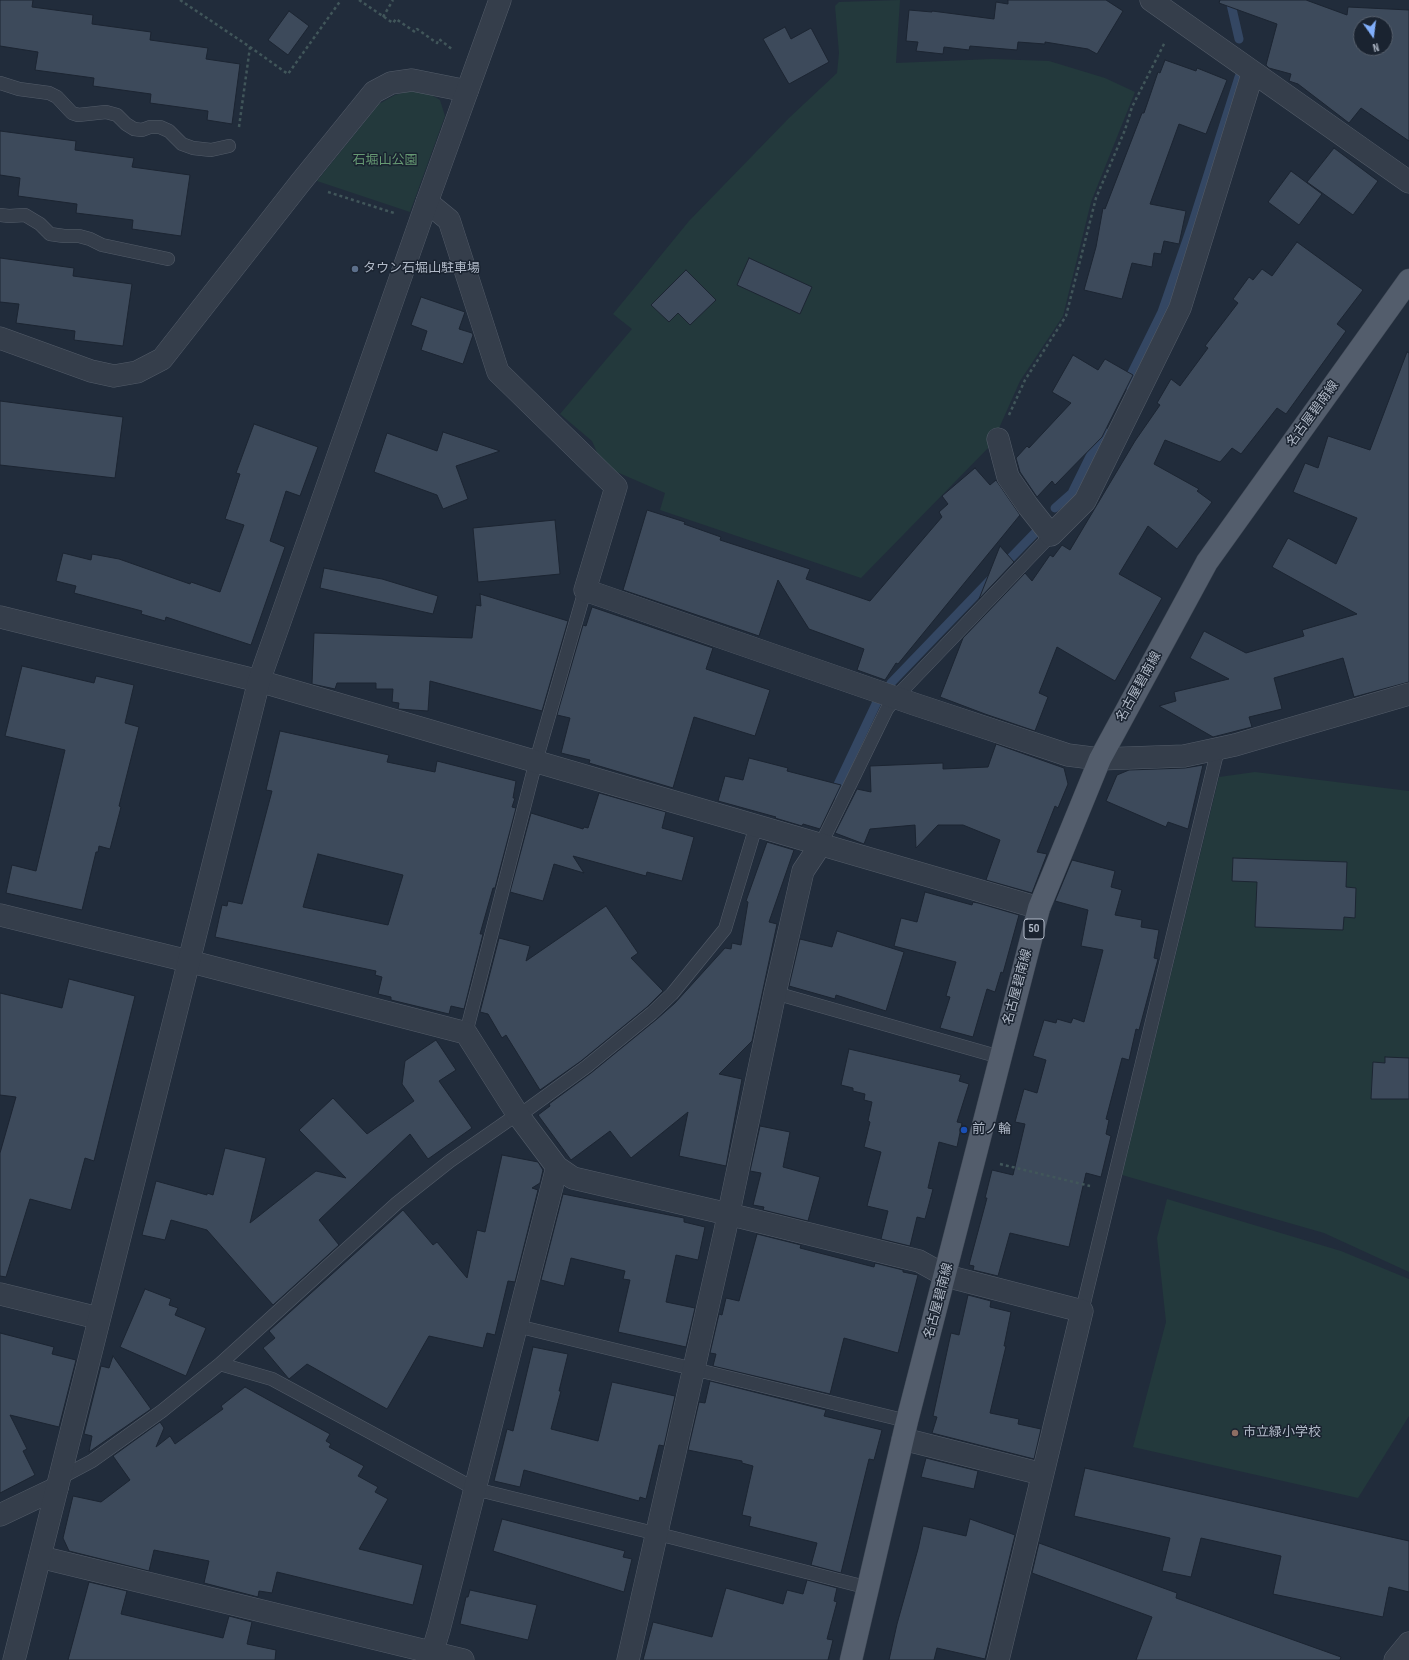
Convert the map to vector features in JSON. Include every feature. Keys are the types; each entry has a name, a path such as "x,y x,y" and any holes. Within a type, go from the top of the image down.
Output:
{"main road":[{"name":"名古屋碧南線","path":"851,1660 905,1430 946,1276 974,1158 1039,908 1100,759 1207,562 1409,280"}],"street":[{"path":"14,1660 98,1318 259,681 500,0"},
{"path":"1150,0 1409,182"},
{"path":"998,439 1008,477 1028,506 1051,535 1085,501 1180,308 1253,72"},
{"path":"0,338 91,371 114,376 137,372 162,359 300,183 374,92 391,83 412,80 467,91"},
{"path":"424,212 449,220 498,372 616,487 585,590 1068,755 1100,759 1184,756 1218,749 1409,694"},
{"path":"0,617 259,681 1039,908"},
{"path":"628,1660 655,1534 694,1368 775,993 803,871 821,844"},
{"path":"0,915 188,961 466,1033 518,1115 556,1167 573,1178 919,1261 946,1276 1082,1311 998,1660"},
{"path":"431,1656 517,1326 556,1167"},
{"path":"0,1294 98,1318"},
{"path":"905,1430 1042,1474"},
{"path":"0,1515 58,1483"},
{"path":"40,1557 431,1656 463,1660"},
{"path":"1396,1660 1409,1643"}],"lane":[{"path":"0,83 20,90 49,93 57,97 72,113 78,116 106,112 117,115 126,124 134,129 142,130 150,127 160,127 170,131 182,144 193,148 211,150 229,146"},
{"path":"0,215 25,215 40,224 50,234 79,236 90,239 102,245 168,259"},
{"path":"821,844 887,709 896,697 1051,535"},
{"path":"466,1033 536,761 585,590"},
{"path":"1082,1311 1218,749"},
{"path":"58,1483 92,1461 162,1411 220,1364 397,1203 450,1161 586,1067 652,1013 672,994 725,929 756,826"},
{"path":"775,993 1000,1057"},
{"path":"517,1326 694,1368 905,1430"},
{"path":"220,1364 272,1379 475,1489 868,1588"}],"path":[{"path":"180,0 250,46 288,74 341,0"},
{"path":"359,0 393,23 396,19 414,32 417,29 437,43 440,40 476,66"},
{"path":"383,16 394,0"},
{"path":"998,439 1025,380 1066,316 1096,198 1125,130 1132,107 1177,19"},
{"path":"229,146 237,139 250,46"},
{"path":"300,183 424,212"},
{"path":"974,1158 1110,1191"}],"green space":[{"path":"900,0 896,63 992,59 1049,61 1105,78 1135,92 1091,202 1063,316 1020,381 992,444 861,578 660,510 665,493 603,466 592,441 560,414 632,329 613,314 689,221 789,118 837,73 839,53 835,6 839,2"},
{"name":"石堀山公園","path":"410,91 428,93 440,100 445,116 410,212 317,181 379,104 395,95"},
{"path":"1255,772 1409,791 1409,1272 1324,1233 1122,1175 1219,777"},
{"path":"1167,1199 1341,1251 1409,1279 1409,1416 1358,1498 1133,1447 1166,1322 1157,1238"}],"building":[{"path":"0,0 33,0 32,7 93,15 92,24 151,32 150,40 208,48 206,59 240,64 232,124 207,120 208,111 150,103 151,94 93,86 94,78 35,70 38,52 0,46"},
{"path":"1008,0 1106,0 1123,11 1097,54 1088,49 1045,42 1045,44 1018,42 1017,50 970,46 969,50 944,47 943,54 916,51 918,42 906,41 909,10 932,11 994,19 996,2 1008,4"},
{"path":"1220,0 1306,0 1347,15 1348,7 1409,10 1409,141 1361,108 1349,123 1298,84 1289,81 1291,74 1269,68 1266,65 1277,24 1219,3"},
{"path":"289,11 309,26 288,55 268,40"},
{"path":"785,27 791,39 811,28 829,62 789,84 763,39"},
{"path":"1165,60 1196,71 1197,68 1227,80 1206,134 1179,124 1150,204 1186,211 1179,244 1164,241 1161,254 1154,253 1152,267 1132,263 1122,299 1084,290 1096,247 1103,208 1105,209 1142,113 1144,113 1158,72 1160,73"},
{"path":"0,131 76,141 75,150 134,158 132,167 190,175 181,236 132,229 133,220 76,213 77,204 18,196 20,178 0,175"},
{"path":"1334,148 1378,181 1353,215 1307,182"},
{"path":"1291,171 1322,194 1299,225 1268,202"},
{"path":"1297,242 1363,290 1337,324 1346,331 1286,414 1277,408 1241,454 1232,448 1220,462 1165,440 1154,464 1199,489 1197,491 1212,502 1177,549 1148,526 1119,574 1162,598 1115,681 1057,647 1039,693 1048,697 1035,731 940,697 963,638 1025,573 1032,581 1050,555 1053,557 1062,545 1070,550 1135,441 1160,405 1157,403 1171,379 1180,386 1208,348 1205,346 1238,303 1233,299 1249,277 1253,280 1262,269 1272,276"},
{"path":"0,258 74,268 73,276 132,284 123,346 74,340 75,331 16,323 19,304 0,302"},
{"path":"749,258 812,287 800,314 737,285"},
{"path":"686,270 716,300 690,325 678,313 669,322 651,305"},
{"path":"421,297 465,312 459,329 472,333 473,335 463,364 421,350 427,331 411,325"},
{"path":"1407,352 1409,353 1409,682 1354,697 1343,658 1274,678 1282,709 1249,717 1252,727 1213,737 1159,706 1176,701 1174,692 1229,679 1190,658 1204,631 1246,653 1304,636 1302,630 1357,614 1272,567 1288,538 1336,564 1357,518 1293,492 1305,463 1318,468 1328,436 1370,450"},
{"path":"1073,355 1098,370 1105,359 1133,375 1102,437 1055,485 1052,481 1037,497 1020,472 1016,458 1027,446 1029,448 1071,403 1052,392"},
{"path":"0,401 123,417 115,478 0,465"},
{"path":"254,424 318,447 300,496 286,491 270,541 285,547 251,645 166,617 165,621 141,614 142,611 74,593 76,586 56,581 63,553 91,560 92,554 119,559 190,584 191,582 220,592 244,525 225,519 240,474 236,473"},
{"path":"443,432 500,451 456,466 468,499 443,509 437,495 374,472 387,433 437,451"},
{"path":"975,468 990,485 996,480 1020,515 898,664 896,663 885,680 857,670 864,649 809,629 778,580 759,636 623,590 647,510 685,522 684,524 721,537 720,540 810,569 806,579 870,601 942,517 939,512 948,504 942,496"},
{"path":"555,520 560,574 478,582 473,528"},
{"path":"1000,546 1014,562 979,599"},
{"path":"324,568 382,579 438,596 433,614 320,588"},
{"path":"480,594 568,621 542,711 430,681 428,711 398,709 399,703 392,702 393,689 376,689 376,683 337,683 335,689 312,684 314,633 472,638 476,605 481,606"},
{"path":"592,607 713,648 706,669 770,690 755,736 694,717 673,788 589,763 590,760 561,753 570,718 557,715 583,625 586,626"},
{"path":"22,666 94,683 96,676 134,685 125,723 139,727 119,806 121,807 110,849 99,846 98,852 96,852 82,910 6,893 12,865 36,871 65,750 5,736"},
{"path":"280,731 389,755 387,762 435,772 437,761 516,781 513,798 515,798 512,807 516,808 495,888 493,888 480,934 483,934 464,1009 451,1006 449,1014 391,1000 391,997 378,994 382,977 375,975 376,971 215,937 222,905 227,906 228,901 242,904 272,791 266,790","holes":["318,854 403,875 388,925 303,907"]},
{"path":"996,744 1064,768 1068,784 1058,808 1055,806 1037,852 1047,854 1032,893 986,880 1000,840 963,825 938,825 916,848 915,825 870,829 864,844 835,833 857,789 871,792 870,766 943,763 943,769 988,767"},
{"path":"749,758 788,768 787,771 841,785 820,829 803,824 802,826 775,818 776,817 718,801 725,776 743,780"},
{"path":"1203,765 1188,829 1168,822 1166,827 1106,801 1117,775 1129,770 1185,768"},
{"path":"599,793 666,812 662,828 694,837 682,881 647,872 646,876 573,856 584,873 554,864 543,901 510,892 531,813 583,829 584,827 588,828"},
{"path":"767,842 794,850 769,922 777,924 752,1041 719,1074 742,1079 726,1166 679,1156 688,1112 631,1158 610,1131 571,1160 538,1115 550,1106 549,1104 591,1073 675,1003 725,948 731,949 732,943 741,945 748,902 746,901"},
{"path":"1233,858 1347,862 1346,887 1356,888 1355,918 1344,917 1343,930 1255,927 1257,882 1232,881"},
{"path":"1072,860 1115,871 1111,887 1122,890 1115,915 1142,920 1141,927 1159,930 1154,958 1158,959 1139,1030 1136,1029 1129,1060 1122,1058 1106,1119 1109,1120 1106,1134 1111,1136 1101,1177 1086,1173 1069,1247 1010,1233 998,1276 973,1270 974,1266 969,1265 987,1198 985,1198 992,1170 1013,1175 1025,1124 1015,1122 1024,1089 1037,1093 1046,1060 1033,1056 1044,1020 1056,1023 1057,1019 1071,1023 1073,1018 1084,1022 1103,950 1081,946 1088,910 1055,901"},
{"path":"925,892 972,905 973,902 978,903 1019,915 1003,973 1001,972 995,992 987,989 973,1037 940,1028 950,997 946,996 956,962 894,946 901,918 917,922"},
{"path":"606,906 638,953 631,958 663,991 647,1007 581,1061 540,1090 506,1035 502,1038 488,1014 480,1012 499,938 530,946 526,961"},
{"path":"837,931 904,952 886,1011 836,995 835,999 789,986 800,939 832,947"},
{"path":"69,979 135,996 94,1161 85,1158 71,1210 30,1199 6,1277 0,1276 0,1153 16,1097 0,1095 0,993 62,1008"},
{"path":"436,1040 456,1070 439,1081 472,1128 428,1159 410,1134 319,1220 339,1245 273,1305 207,1230 171,1220 165,1240 142,1235 156,1181 207,1195 207,1193 213,1195 225,1148 266,1158 250,1223 316,1171 346,1178 299,1130 333,1098 367,1134 414,1101 402,1084 405,1061"},
{"path":"849,1049 961,1075 959,1081 969,1084 957,1122 962,1123 957,1147 939,1142 928,1188 933,1189 925,1219 917,1217 910,1246 881,1239 888,1211 867,1206 881,1152 864,1147 870,1122 868,1121 872,1102 864,1100 865,1094 853,1091 853,1088 841,1085"},
{"path":"1385,1057 1409,1058 1409,1099 1371,1099 1373,1062 1385,1063"},
{"path":"760,1126 790,1132 783,1167 820,1177 808,1221 763,1210 764,1207 753,1205 761,1173 750,1171"},
{"path":"502,1155 538,1162 543,1170 540,1183 532,1188 538,1190 515,1282 508,1281 495,1335 487,1333 483,1348 429,1336 387,1409 307,1364 289,1379 263,1348 275,1338 269,1331 403,1210 433,1245 437,1242 467,1278 477,1230 485,1232"},
{"path":"563,1194 684,1218 684,1222 705,1227 698,1260 676,1255 666,1302 695,1308 686,1347 618,1332 630,1280 623,1279 625,1271 571,1258 564,1286 541,1280"},
{"path":"757,1234 801,1245 800,1248 874,1267 875,1263 918,1275 898,1353 844,1338 830,1394 713,1366 716,1354 710,1353 719,1314 722,1315 726,1298 739,1301"},
{"path":"145,1289 171,1299 169,1305 178,1308 175,1315 206,1328 186,1376 120,1347"},
{"path":"968,1295 991,1301 990,1307 1011,1312 1004,1346 1006,1346 990,1413 1019,1419 1018,1424 1041,1429 1034,1459 932,1433 937,1417 933,1416 951,1333 959,1335"},
{"path":"0,1333 54,1347 52,1354 76,1360 59,1427 10,1415 27,1449 23,1451 35,1475 0,1493"},
{"path":"533,1347 568,1354 559,1391 561,1391 551,1429 598,1441 612,1382 675,1396 664,1446 659,1445 646,1499 640,1497 639,1501 524,1470 520,1487 494,1481 507,1429 513,1431"},
{"path":"113,1356 151,1409 89,1452 92,1436 84,1434 101,1366 109,1368"},
{"path":"710,1381 826,1410 824,1416 882,1430 874,1460 869,1459 841,1573 811,1565 817,1543 749,1526 751,1517 742,1515 753,1466 742,1463 742,1461 688,1450 699,1402 705,1403"},
{"path":"245,1387 330,1434 326,1441 331,1444 329,1447 364,1466 358,1476 378,1487 375,1492 388,1499 359,1549 423,1565 413,1605 277,1572 272,1593 259,1591 258,1597 204,1583 209,1561 154,1550 149,1571 69,1551 63,1538 73,1496 101,1502 130,1480 113,1456 160,1422 164,1428 156,1447 170,1436 175,1444 223,1409 221,1406"},
{"path":"926,1458 978,1471 974,1489 921,1477"},
{"path":"1085,1468 1409,1541 1409,1592 1389,1587 1383,1617 1273,1594 1281,1556 1201,1538 1191,1577 1162,1571 1170,1538 1074,1516"},
{"path":"502,1519 625,1551 623,1557 632,1559 624,1592 493,1551"},
{"path":"970,1519 1015,1535 985,1659 937,1648 934,1660 889,1660 923,1526 966,1536"},
{"path":"1039,1543 1177,1593 1176,1598 1341,1657 1340,1660 1136,1660 1152,1617 1032,1573"},
{"path":"807,1580 837,1588 834,1601 837,1602 827,1639 833,1640 828,1660 643,1660 653,1622 712,1637 726,1588 783,1604 787,1590 803,1594"},
{"path":"89,1582 127,1591 121,1614 223,1638 229,1616 252,1622 247,1644 276,1650 275,1660 68,1660"},
{"path":"470,1590 537,1605 528,1640 460,1624 466,1597 468,1597"}],"waterway":[{"path":"1230,0 1239,39"},
{"path":"1126,385 1162,312 1191,228 1239,77"},
{"path":"1055,508 1072,493 1103,430"},
{"path":"1003,566 1035,533"},
{"path":"891,683 992,578"},
{"path":"833,795 877,702"}],"place":[{"name":"タウン石堀山駐車場","path":"355,269"},
{"name":"前ノ輪","path":"964,1130"},
{"name":"市立緑小学校","path":"1235,1433"}]}
